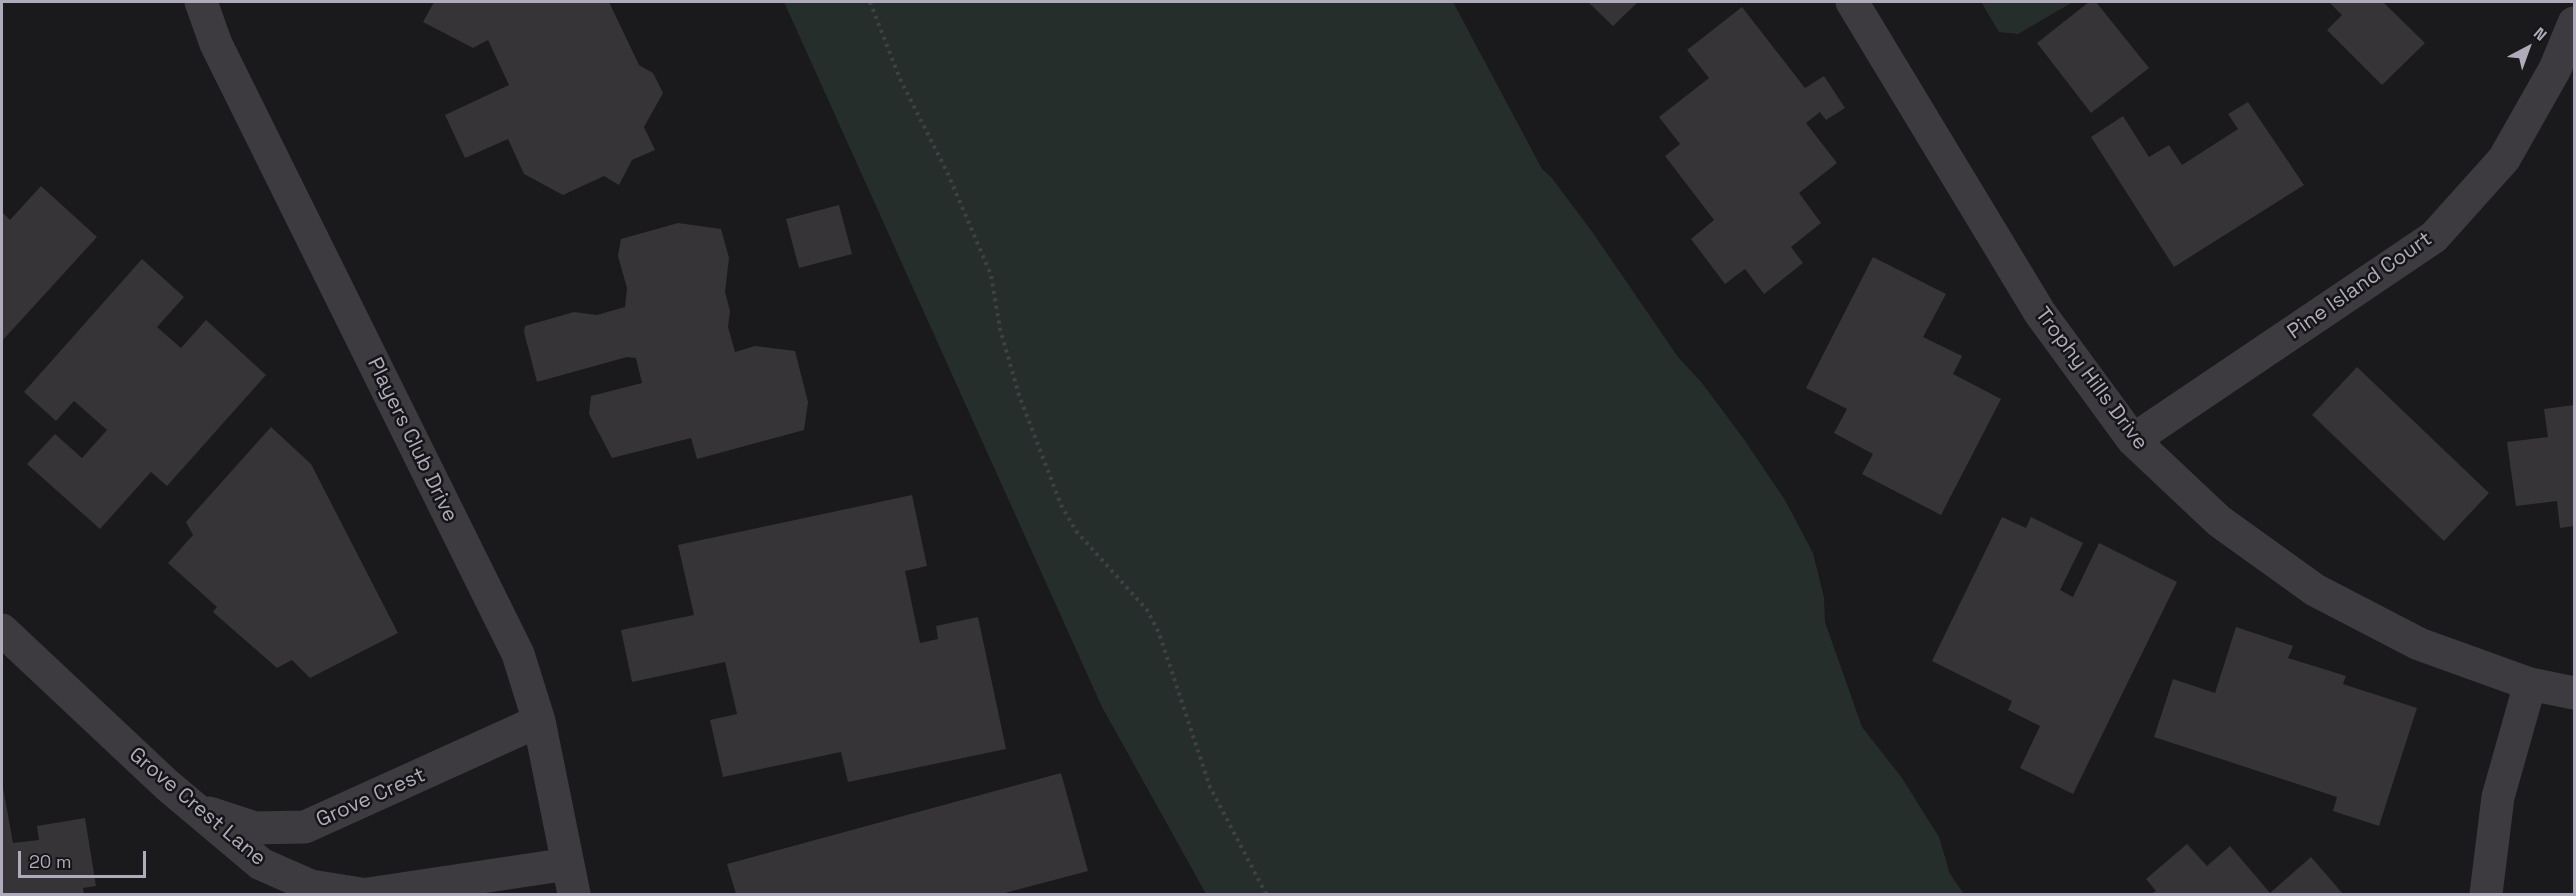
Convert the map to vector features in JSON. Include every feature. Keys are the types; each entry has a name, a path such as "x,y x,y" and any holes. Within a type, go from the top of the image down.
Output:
{"street":[{"name":"Players Club Drive","path":"201,2 216,44 518,654 539,721 571,879"},
{"name":"Trophy Hills Drive","path":"1851,2 2040,313 2133,440 2219,521 2315,590 2419,644 2530,684 2574,693"},
{"name":"Pine Island Court","path":"2133,440 2434,237 2504,159 2555,69 2574,23"},
{"name":"Grove Crest Lane","path":"2,630 166,785 261,864 311,886 361,894"},
{"path":"2486,894 2499,797 2530,684"},
{"name":"Grove Crest","path":"166,785 208,813 255,828 305,827 539,721"},
{"path":"368,894 571,879"}],"path":[{"path":"870,2 900,79 948,174 991,275 1000,329 1019,395 1061,505 1076,531 1147,609 1159,633 1210,787 1266,894"}],"shaded area":[{"path":"784,2 1453,2 1542,169 1551,177 1593,233 1678,357 1702,383 1785,500 1813,553 1824,597 1825,622 1862,727 1902,778 1939,837 1950,874 1964,894 1206,894 1102,707"},
{"path":"1981,2 2073,2 2018,34 1999,32"}],"building":[{"path":"434,2 609,2 639,65 653,73 663,93 644,127 655,150 632,160 619,185 604,176 563,195 524,174 508,139 465,158 445,115 509,85 488,40 473,48 423,22"},
{"path":"1588,2 1638,2 1613,26"},
{"path":"2089,2 2096,2 2149,68 2091,113 2037,43"},
{"path":"2329,2 2383,2 2425,43 2382,85 2327,30 2342,15"},
{"path":"1742,7 1805,88 1824,76 1845,108 1826,120 1820,112 1806,123 1837,163 1799,193 1821,223 1791,247 1803,263 1764,294 1745,269 1725,284 1691,239 1714,220 1665,156 1680,144 1659,117 1709,78 1687,50"},
{"path":"2248,102 2304,185 2174,267 2091,137 2123,116 2149,157 2169,145 2182,165 2238,129 2228,114"},
{"path":"41,186 97,237 2,341 2,212 10,220"},
{"path":"839,205 852,254 799,268 786,219"},
{"path":"678,223 721,229 729,258 725,292 730,311 728,327 735,352 755,346 795,351 808,402 804,430 697,459 691,438 612,458 589,414 591,396 642,383 636,358 627,357 537,382 524,332 525,326 574,312 597,315 625,307 627,288 618,256 621,239"},
{"path":"1873,257 1946,294 1923,337 1962,356 1953,374 2001,399 1941,515 1862,474 1873,454 1834,433 1847,409 1806,388"},
{"path":"142,259 184,297 157,327 181,348 206,320 266,375 167,486 151,472 100,529 27,464 55,434 82,458 107,430 74,401 56,421 24,392"},
{"path":"2357,367 2489,493 2444,541 2312,415"},
{"path":"2574,405 2574,526 2560,528 2557,501 2516,506 2507,442 2548,437 2544,409"},
{"path":"271,427 311,464 398,633 310,678 292,660 277,668 213,612 217,607 168,563 193,535 186,522"},
{"path":"912,495 927,566 905,571 920,643 938,639 936,626 978,617 1006,749 848,782 841,752 723,777 710,720 737,714 725,662 632,682 621,630 694,615 678,545"},
{"path":"2002,517 2026,528 2031,517 2083,543 2060,590 2073,597 2099,543 2177,582 2073,794 2020,768 2040,726 2008,710 2012,701 1932,661"},
{"path":"2236,627 2293,646 2288,658 2346,676 2343,684 2417,708 2379,826 2333,811 2337,797 2154,737 2173,679 2215,693"},
{"path":"1061,773 1088,871 1001,894 736,894 727,864"},
{"path":"2,782 13,843 39,840 37,826 85,818 96,886 83,888 84,894 2,894"},
{"path":"2187,844 2207,866 2230,846 2270,893 2311,857 2343,894 2151,894 2156,891 2146,879"}]}
